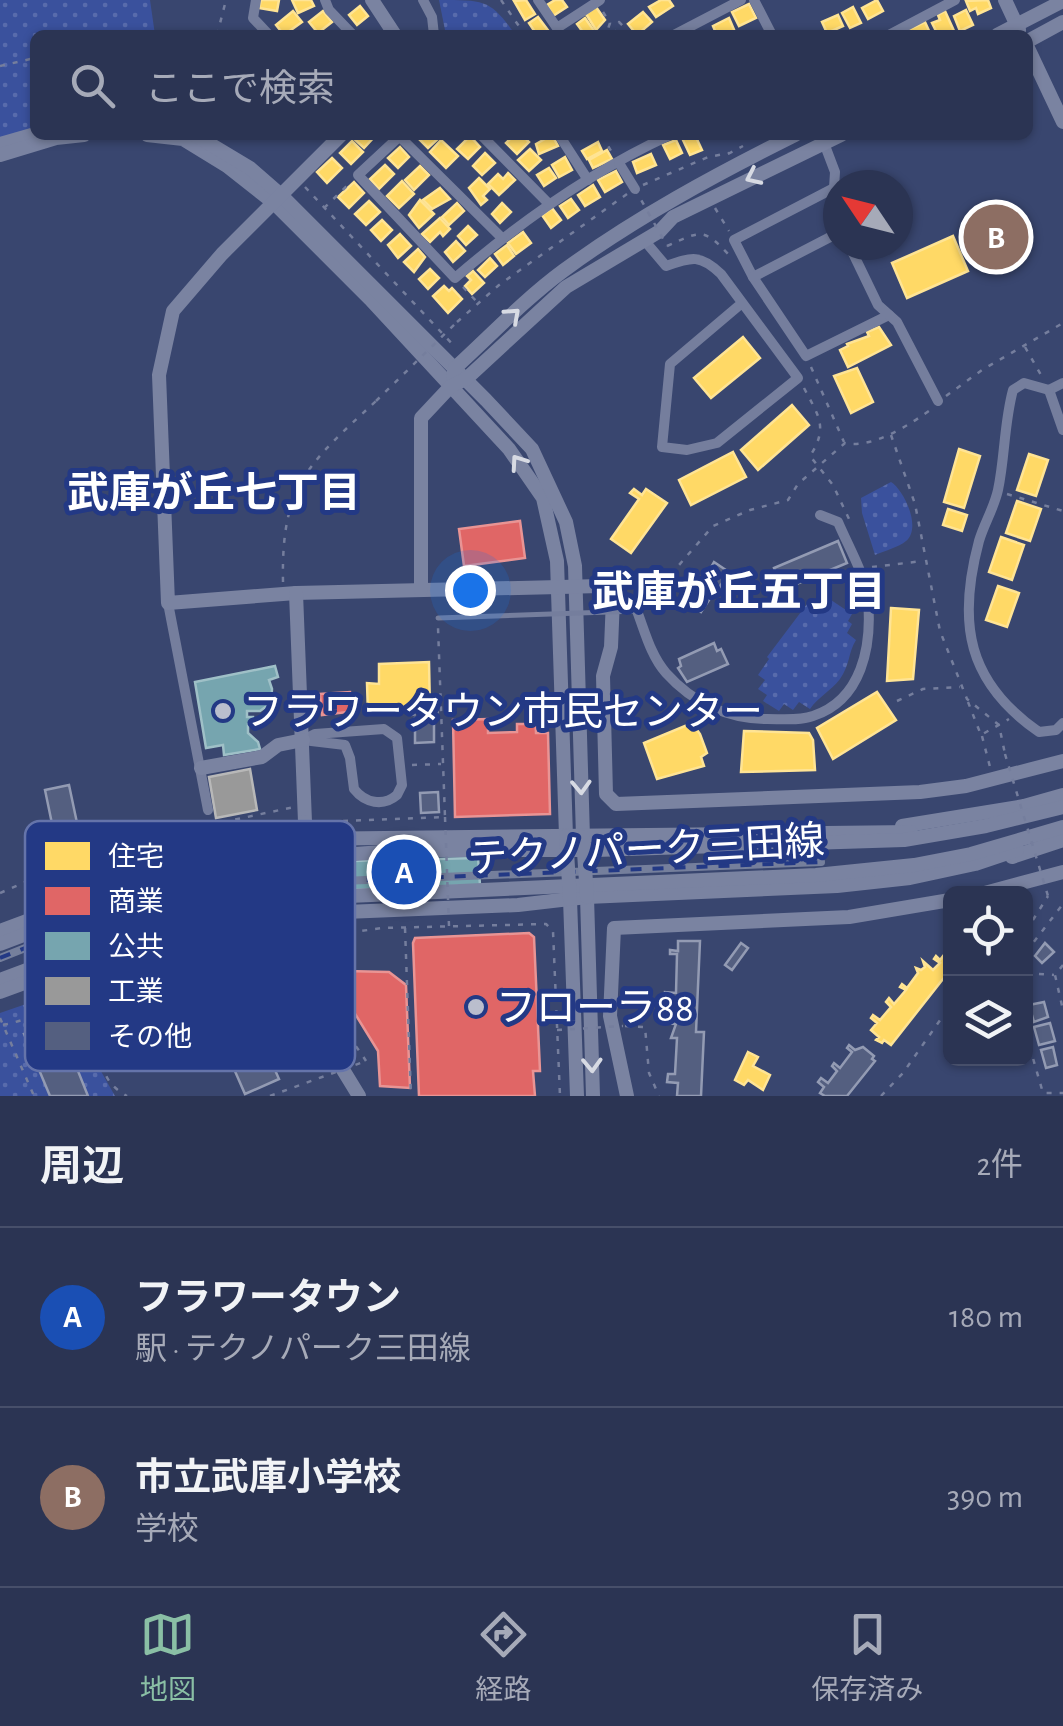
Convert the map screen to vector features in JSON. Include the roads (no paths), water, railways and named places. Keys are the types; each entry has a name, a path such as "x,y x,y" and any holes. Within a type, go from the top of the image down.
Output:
{"street":[{"path":"256,0 253,18 264,30"},
{"path":"325,0 329,10 349,30"},
{"path":"372,0 392,30"},
{"path":"423,0 433,30"},
{"path":"538,0 557,28 598,1"},
{"path":"684,30 741,0"},
{"path":"754,0 769,30"},
{"path":"898,30 955,0"},
{"path":"1005,0 1020,30 1063,1"},
{"path":"1033,41 1063,22"},
{"path":"1033,55 1063,122"},
{"path":"0,144 30,135"},
{"path":"0,155 49,140"},
{"path":"184,140 277,199 460,373 532,449 566,522 575,566 593,1096"},
{"path":"203,140 250,168 510,449 543,498 557,561 577,1096"},
{"path":"208,810 168,603 158,375 173,311 222,254 337,140"},
{"path":"396,140 358,175 455,278 549,204 650,140"},
{"path":"404,140 502,238"},
{"path":"486,140 549,204"},
{"path":"563,140 588,180"},
{"path":"422,590 420,418 561,272 636,222 786,140"},
{"path":"460,373 566,287 660,231 672,217 821,140"},
{"path":"823,140 835,170"},
{"path":"619,163 635,189"},
{"path":"823,194 734,240 752,277 806,356 889,315"},
{"path":"644,240 666,266 695,258 708,261 742,303 798,378 717,443 687,450 662,447 670,364 742,303"},
{"path":"752,277 823,241"},
{"path":"856,260 878,304 897,322 938,402"},
{"path":"1063,383 1049,390 1024,383 1013,390 998,491 980,540 966,609 980,668 1014,715 1038,732 1056,730 1063,723"},
{"path":"1049,390 1063,430"},
{"path":"638,610 664,672 699,703 743,719 795,719 827,709 847,693 863,668 868,598 838,522 820,515"},
{"path":"168,603 290,593 602,586 613,599 611,648 603,676 606,794 616,804 873,796 966,786 1063,761"},
{"path":"290,593 303,740 305,821"},
{"path":"201,768 262,757 278,746 314,734 384,729 397,738 400,791 391,800 365,800 352,784 345,745 303,740"},
{"path":"887,830 1024,806 1063,795"},
{"name":"テクノパーク三田線","path":"355,853 904,840 1063,807"},
{"path":"355,839 912,832 986,826"},
{"path":"910,878 975,864 1025,847 1063,828"},
{"name":"テクノパーク三田線","path":"355,896 816,875 914,865 971,854 1063,828"},
{"path":"355,911 836,886 941,875 1063,840"},
{"path":"1011,886 1063,872"},
{"path":"627,1096 610,1016 614,928 849,917 943,901"},
{"path":"0,930 25,920"},
{"name":"テクノパーク三田線","path":"0,944 25,935"},
{"path":"0,992 25,983"},
{"path":"344,1071 360,1096"}],"lane":[{"path":"438,618 638,610"}],"railway":[{"path":"355,880 821,862"},
{"path":"0,958 25,948"}],"place":[{"name":"市立武庫小学校","path":"996,237"},
{"name":"フラワータウン市民センター","path":"223,711"},
{"name":"フラワータウン","path":"404,872"},
{"name":"フローラ88","path":"476,1007"}],"district":[{"name":"武庫が丘七丁目","path":"214,492"},
{"name":"武庫が丘五丁目","path":"739,591"}]}
